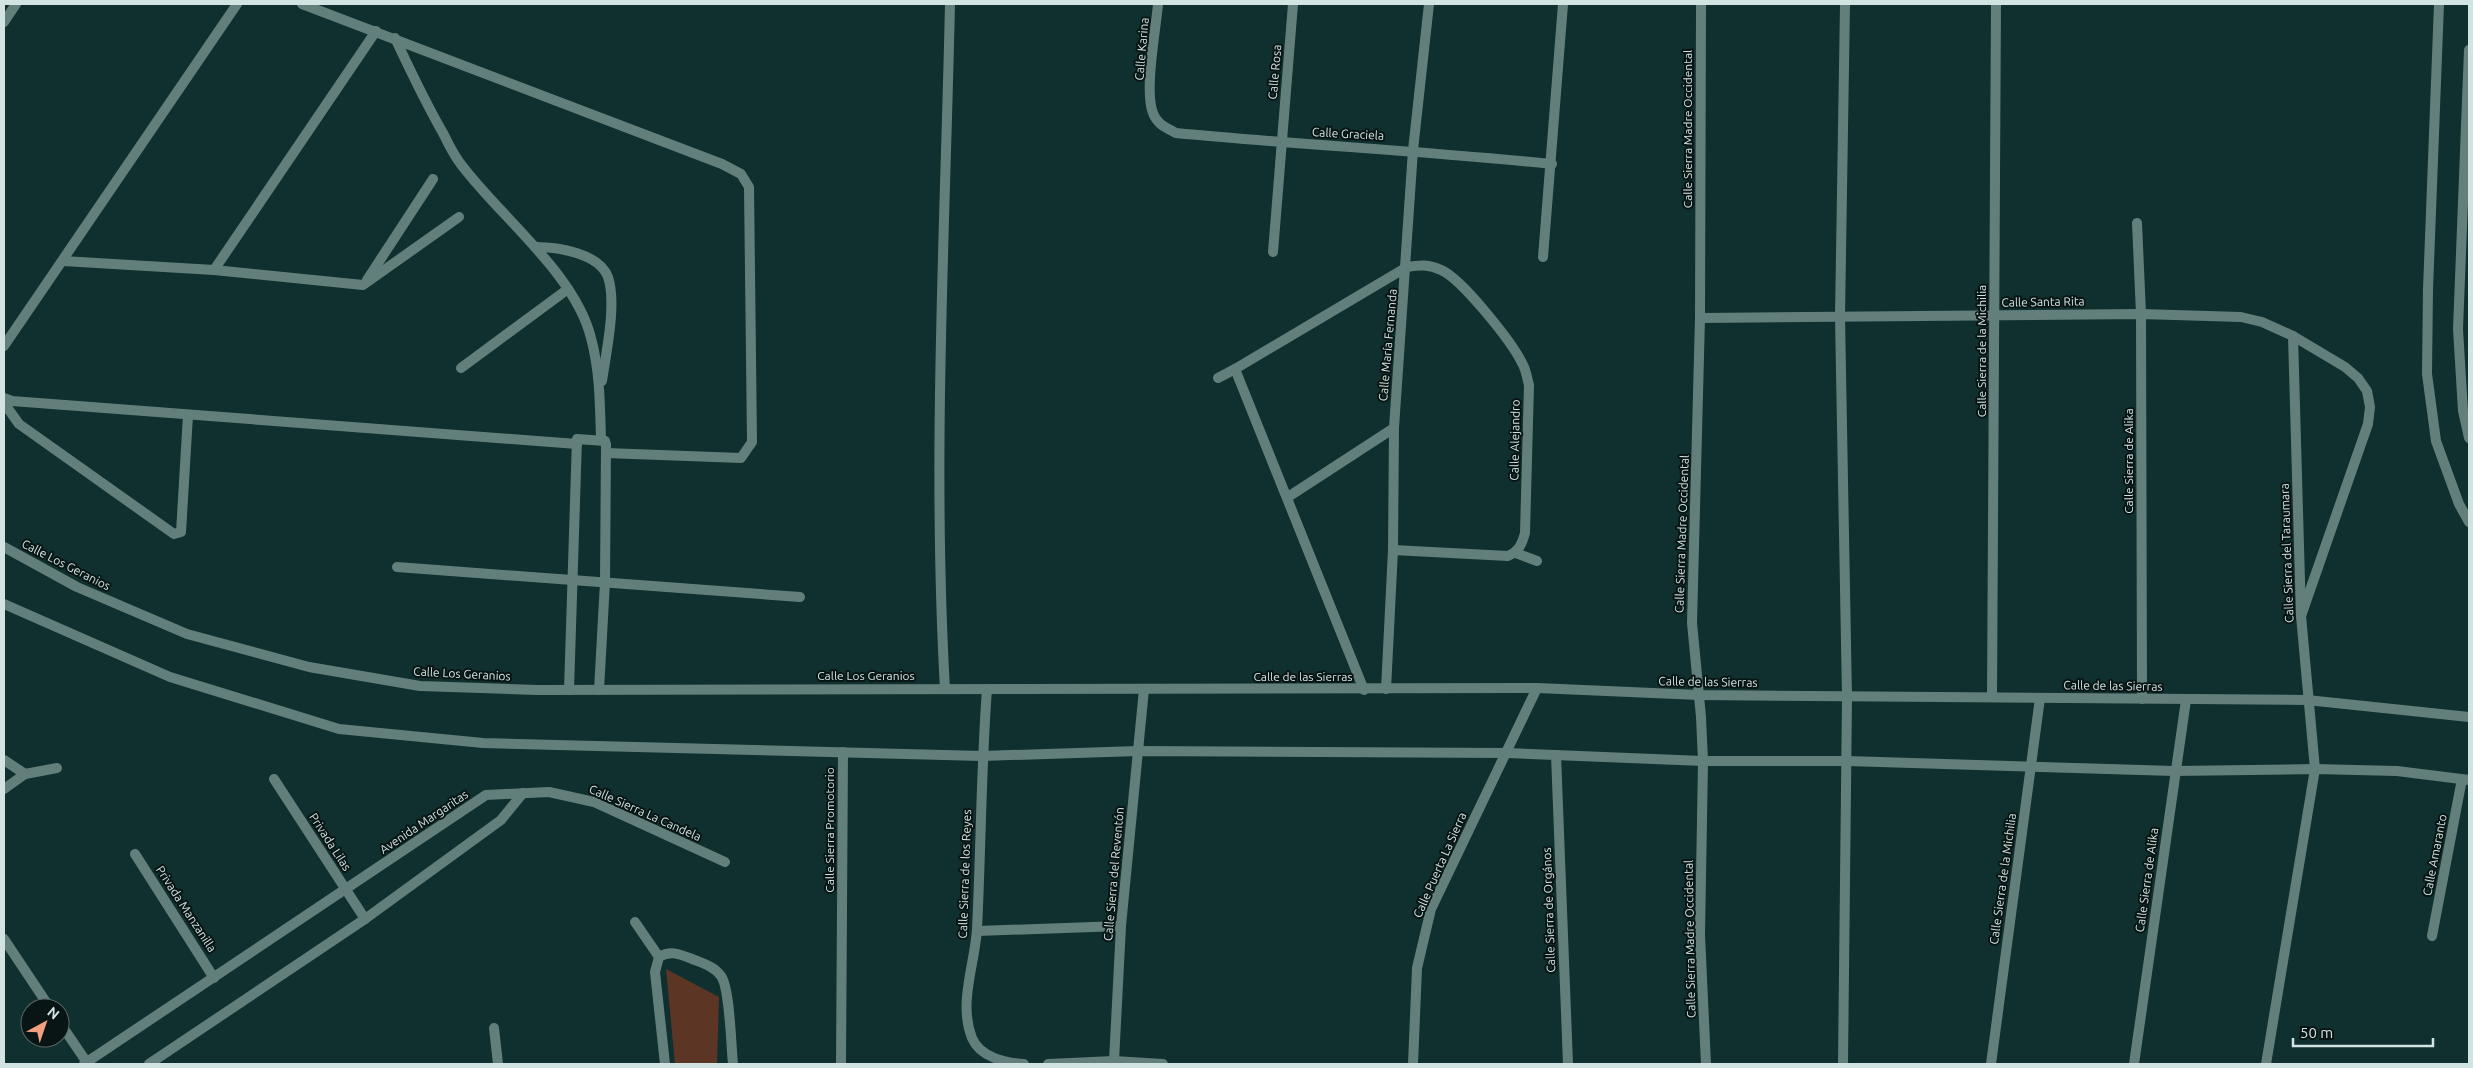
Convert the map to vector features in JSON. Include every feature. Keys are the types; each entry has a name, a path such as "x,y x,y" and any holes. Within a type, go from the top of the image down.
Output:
{"street":[{"path":"4,22 16,4"},
{"path":"4,346 237,4"},
{"path":"302,4 722,164 741,174 749,187 752,442 748,451 742,458 606,452"},
{"path":"945,688 938,505 950,4"},
{"name":"Calle Karina","path":"1150,97 1158,4"},
{"name":"Calle Rosa","path":"1274,252 1293,4"},
{"name":"Calle María Fernanda","path":"1386,689 1393,550 1394,428 1407,266 1413,150 1429,4"},
{"path":"1543,257 1552,164 1563,4"},
{"name":"Calle Sierra Madre Occidental","path":"1701,4 1700,318 1692,623 1703,761 1700,935 1706,1064"},
{"path":"1843,1064 1847,697 1840,316 1845,4"},
{"name":"Calle Sierra de la Michilia","path":"1992,698 1996,4"},
{"path":"2439,4 2428,289 2427,374 2436,441 2460,504 2469,522"},
{"path":"214,270 376,31"},
{"path":"395,38 424,99 459,161 507,219 536,247 568,289 591,336 600,395 601,440"},
{"path":"2469,50 2458,329 2463,412 2469,438"},
{"name":"Calle Graciela","path":"1150,97 1153,114 1161,125 1176,133 1281,143 1413,150 1552,164"},
{"path":"363,285 433,179"},
{"path":"63,261 214,270 363,285 459,217"},
{"name":"Calle Sierra de Alika","path":"2137,222 2141,314 2142,699"},
{"path":"536,247 559,248 579,254 598,264 608,277 610,302 600,395"},
{"name":"Calle Alejandro","path":"1407,266 1424,265 1442,270 1456,280 1512,346 1523,364 1529,385 1525,532 1522,544 1516,553"},
{"path":"1218,378 1407,266"},
{"path":"461,368 568,289"},
{"name":"Calle Santa Rita","path":"1700,318 2141,314 2241,317 2262,322 2293,336 2345,367 2358,378 2367,391 2370,407 2368,424 2301,616"},
{"name":"Calle Sierra del Taraumara","path":"2266,1064 2315,769 2307,700 2301,616 2293,336"},
{"path":"1235,369 1364,690"},
{"path":"4,398 12,401 576,444"},
{"path":"4,403 19,424 174,534 181,532 188,415"},
{"path":"1288,497 1394,428"},
{"path":"569,690 577,439 605,441 606,452 605,582 599,690"},
{"name":"Calle Los Geranios","path":"4,547 77,587 187,634 309,667 420,686 569,690 945,688"},
{"path":"1393,550 1508,556 1516,553 1537,561"},
{"path":"397,567 800,597"},
{"path":"4,604 170,677 339,728 483,743 982,756 1138,751 1506,752 1703,761 1847,761 2031,765 2174,771 2315,769 2397,772 2466,780"},
{"name":"Calle de las Sierras","path":"945,688 1364,690 1537,688 1699,695 2307,700 2469,717"},
{"name":"Calle Sierra de los Reyes","path":"987,688 982,756 977,931 967,1003 968,1024 973,1040 986,1054 1008,1063 1024,1064"},
{"name":"Calle Puerta La Sierra","path":"1413,1064 1417,968 1422,941 1432,909 1537,688"},
{"name":"Calle Sierra del Reventón","path":"1114,1061 1121,926 1144,689"},
{"name":"Calle Sierra de la Michilia","path":"1990,1064 2040,698"},
{"name":"Calle Sierra de Alika","path":"2134,1064 2174,771 2186,700"},
{"name":"Calle Sierra Promotorio","path":"841,1064 843,752"},
{"name":"Calle Sierra de Orgános","path":"1556,755 1568,1064"},
{"path":"4,760 25,774"},
{"path":"4,788 25,774 57,768"},
{"name":"Privada Lilas","path":"274,779 365,919"},
{"name":"Calle Amaranto","path":"2432,936 2466,780"},
{"name":"Calle Sierra La Candela","path":"523,794 549,792 594,802 725,862"},
{"path":"148,1064 365,919 500,820 523,794"},
{"name":"Avenida Margaritas","path":"86,1064 486,795 523,794"},
{"name":"Privada Manzanilla","path":"136,854 214,978"},
{"path":"635,922 659,957"},
{"path":"977,931 1121,926"},
{"path":"4,939 43,998"},
{"path":"665,1064 655,972 659,957 666,952 676,952 711,966 722,976 726,983 733,1064"},
{"path":"494,1028 498,1064"},
{"path":"70,1039 86,1064"},
{"path":"1048,1064 1114,1061 1162,1064"}],"shaded area":[{"path":"666,969 719,997 717,1064 675,1064"}]}
